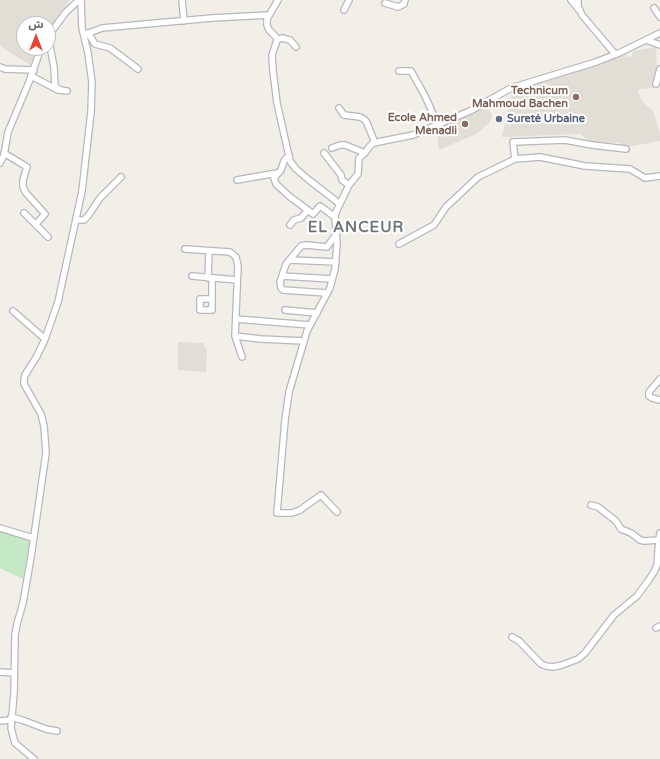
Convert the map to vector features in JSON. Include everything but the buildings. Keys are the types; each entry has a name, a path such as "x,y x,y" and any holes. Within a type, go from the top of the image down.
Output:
{"street":[{"path":"56,25 66,12 80,0 88,0"},
{"path":"80,0 82,28 94,44 110,48 138,69"},
{"path":"182,0 184,21"},
{"path":"277,40 269,30 267,19 278,0"},
{"path":"344,10 348,0"},
{"path":"385,3 398,7 404,4 405,0"},
{"path":"571,0 615,54"},
{"path":"578,0 579,10"},
{"path":"654,8 660,17"},
{"path":"86,34 102,28 270,15"},
{"path":"337,512 321,495 300,510 292,513 277,513 287,405 304,341 332,279 336,262 337,233 335,217 349,185 358,174 359,158 375,143 414,135 470,111 511,88 615,54 660,33"},
{"path":"34,759 15,743 12,737 11,719 14,693 15,635 23,603 46,453 44,426 41,414 24,384 24,380 45,339 58,302 76,220 85,170 92,93 91,68 86,34"},
{"path":"277,40 282,38 290,40 296,47"},
{"path":"277,40 272,55 277,103 290,161 296,169 340,204"},
{"path":"646,40 660,45"},
{"path":"0,163 4,153 8,132 38,56"},
{"path":"52,56 55,86 60,90"},
{"path":"0,67 5,69 34,70"},
{"path":"656,84 660,69"},
{"path":"399,71 410,71 425,96 438,125"},
{"path":"31,76 55,89 67,91"},
{"path":"339,108 344,116 360,117 365,120 375,143"},
{"path":"0,141 7,139"},
{"path":"515,159 513,142 565,140 626,149"},
{"path":"332,148 345,145 365,153"},
{"path":"4,153 27,167 23,180 23,187 26,193 45,214 36,224"},
{"path":"324,153 341,175 342,180 349,185"},
{"path":"289,155 284,161 281,170 274,178 276,184 313,214 320,206 335,217"},
{"path":"399,244 434,225 446,207 478,177 515,159 540,157 585,166 630,169 645,178 660,176"},
{"path":"237,180 277,173"},
{"path":"76,220 84,220 100,198 121,177"},
{"path":"290,225 294,220 301,218 308,210"},
{"path":"24,213 48,237"},
{"path":"327,292 282,290 280,286 284,268 300,248 304,245 327,247 337,233"},
{"path":"185,249 230,252 234,254 237,260 235,336 242,357"},
{"path":"209,251 212,299"},
{"path":"290,260 336,262"},
{"path":"192,276 237,280"},
{"path":"282,276 332,279"},
{"path":"285,310 317,313"},
{"path":"13,311 45,339"},
{"path":"236,319 310,325"},
{"path":"235,336 304,341"},
{"path":"660,379 649,392 652,398 660,400"},
{"path":"591,505 598,508 616,521 621,529 640,540 660,542"},
{"path":"0,528 33,538"},
{"path":"512,637 519,641 541,664 546,666 562,666 578,659 585,653 614,615 637,596 654,572 658,558 660,533"},
{"path":"0,672 14,673"},
{"path":"0,721 11,719 22,720 46,729 57,731"}],"shaded area":[{"path":"0,0 70,0 56,18 56,16 16,16 16,56 35,56 30,65 0,46"},
{"name":"Technicum Mahmoud Bachen","path":"656,47 657,69 652,88 640,89 638,92 642,101 653,111 660,133 660,141 633,146 621,145 620,143 591,142 580,134 502,137 513,88 519,88 595,64 603,64 603,62 626,54 627,57 632,56 634,51"},
{"name":"Ecole Ahmed Menadli","path":"487,104 492,116 490,122 474,135 439,150 437,127"},
{"path":"178,342 203,343 207,351 206,372 178,370"}],"green space":[{"path":"0,530 30,538 23,579 0,568"}],"place":[{"name":"Technicum Mahmoud Bachen","path":"576,97"},
{"name":"Sureté Urbaine","path":"499,119"},
{"name":"Ecole Ahmed Menadli","path":"465,124"}],"district":[{"name":"EL ANCEUR","path":"356,228"}]}
